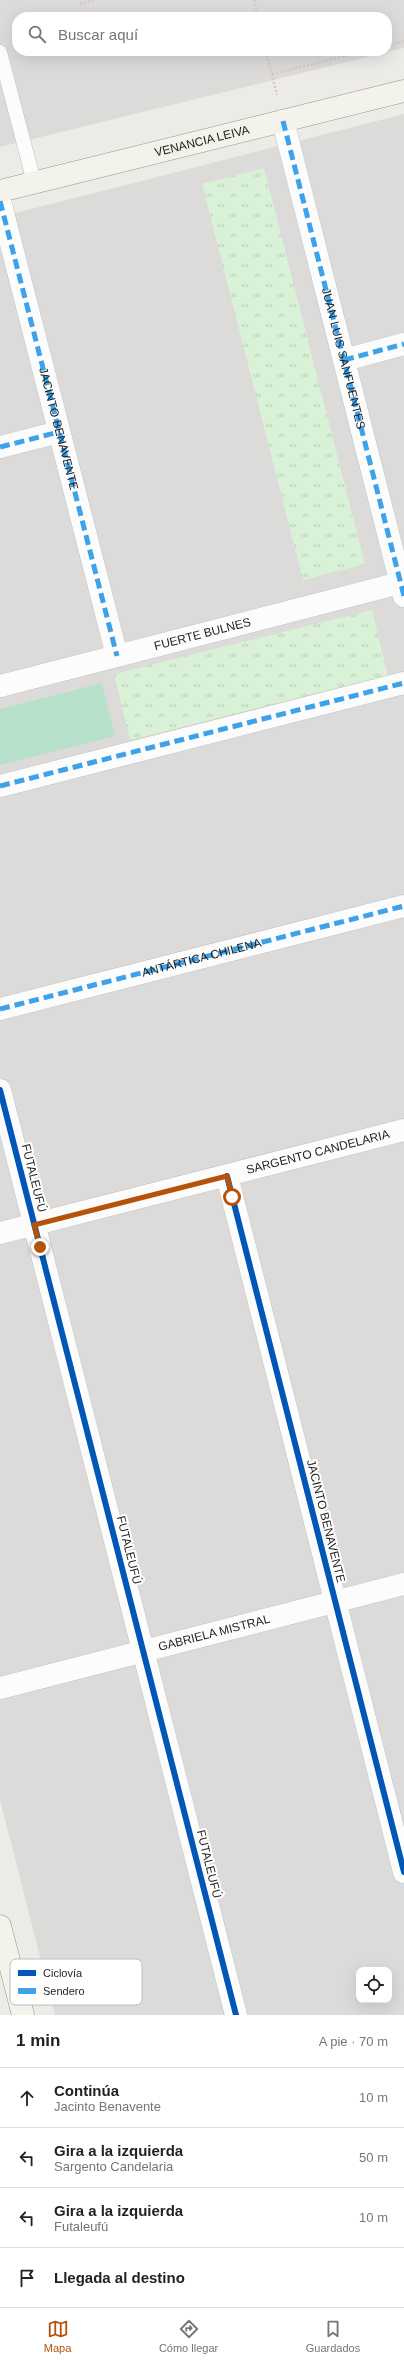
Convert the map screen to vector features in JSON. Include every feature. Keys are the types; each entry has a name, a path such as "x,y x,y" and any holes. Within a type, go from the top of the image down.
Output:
{"street":[{"name":"VENANCIA LEIVA","path":"0,191 404,91"},
{"name":"JUAN LUIS SANFUENTES","path":"283,121 403,587"},
{"name":"JACINTO BENAVENTE","path":"0,201 117,656"},
{"path":"344,360 404,344"},
{"path":"0,447 59,432"},
{"name":"FUERTE BULNES","path":"0,686 117,656 403,587"},
{"path":"0,786 404,683"},
{"name":"ANTÁRTICA CHILENA","path":"0,1009 404,906"},
{"name":"FUTALEUFÚ","path":"0,1090 236,2015"},
{"name":"SARGENTO CANDELARIA","path":"0,1233 404,1130"},
{"name":"JACINTO BENAVENTE","path":"227,1176 404,1872"},
{"name":"GABRIELA MISTRAL","path":"0,1688 404,1584"},
{"path":"0,1926 10,1965"},
{"path":"20,2005 23,2015"}],"lane":[{"path":"0,52 34,182"}],"path":[{"path":"80,4 96,0"},
{"path":"254,0 257,12"},
{"path":"392,45 404,41"},
{"path":"267,56 283,121"},
{"path":"272,74 345,56"}],"shaded area":[{"path":"0,0 404,0 404,48 392,51 392,12 12,12 12,56 371,56 0,147"},
{"path":"404,114 404,2015 55,2015 52,2005 142,2005 142,1959 41,1959 0,1800 0,217"}],"green space":[{"path":"264,168 365,564 303,580 202,184"},
{"path":"372,610 388,676 130,740 114,674"},
{"path":"102,683 115,736 0,765 0,709"}],"marked path":[{"path":"283,121 404,596"},
{"path":"0,201 117,656"},
{"path":"344,360 404,344"},
{"path":"0,447 59,432"},
{"path":"0,786 404,683"},
{"path":"0,1009 404,906"}],"cycle path":[{"path":"0,1090 236,2015"},
{"path":"227,1176 404,1872"}],"route":[{"path":"40,1247 34,1225 227,1176 232,1197"}]}
